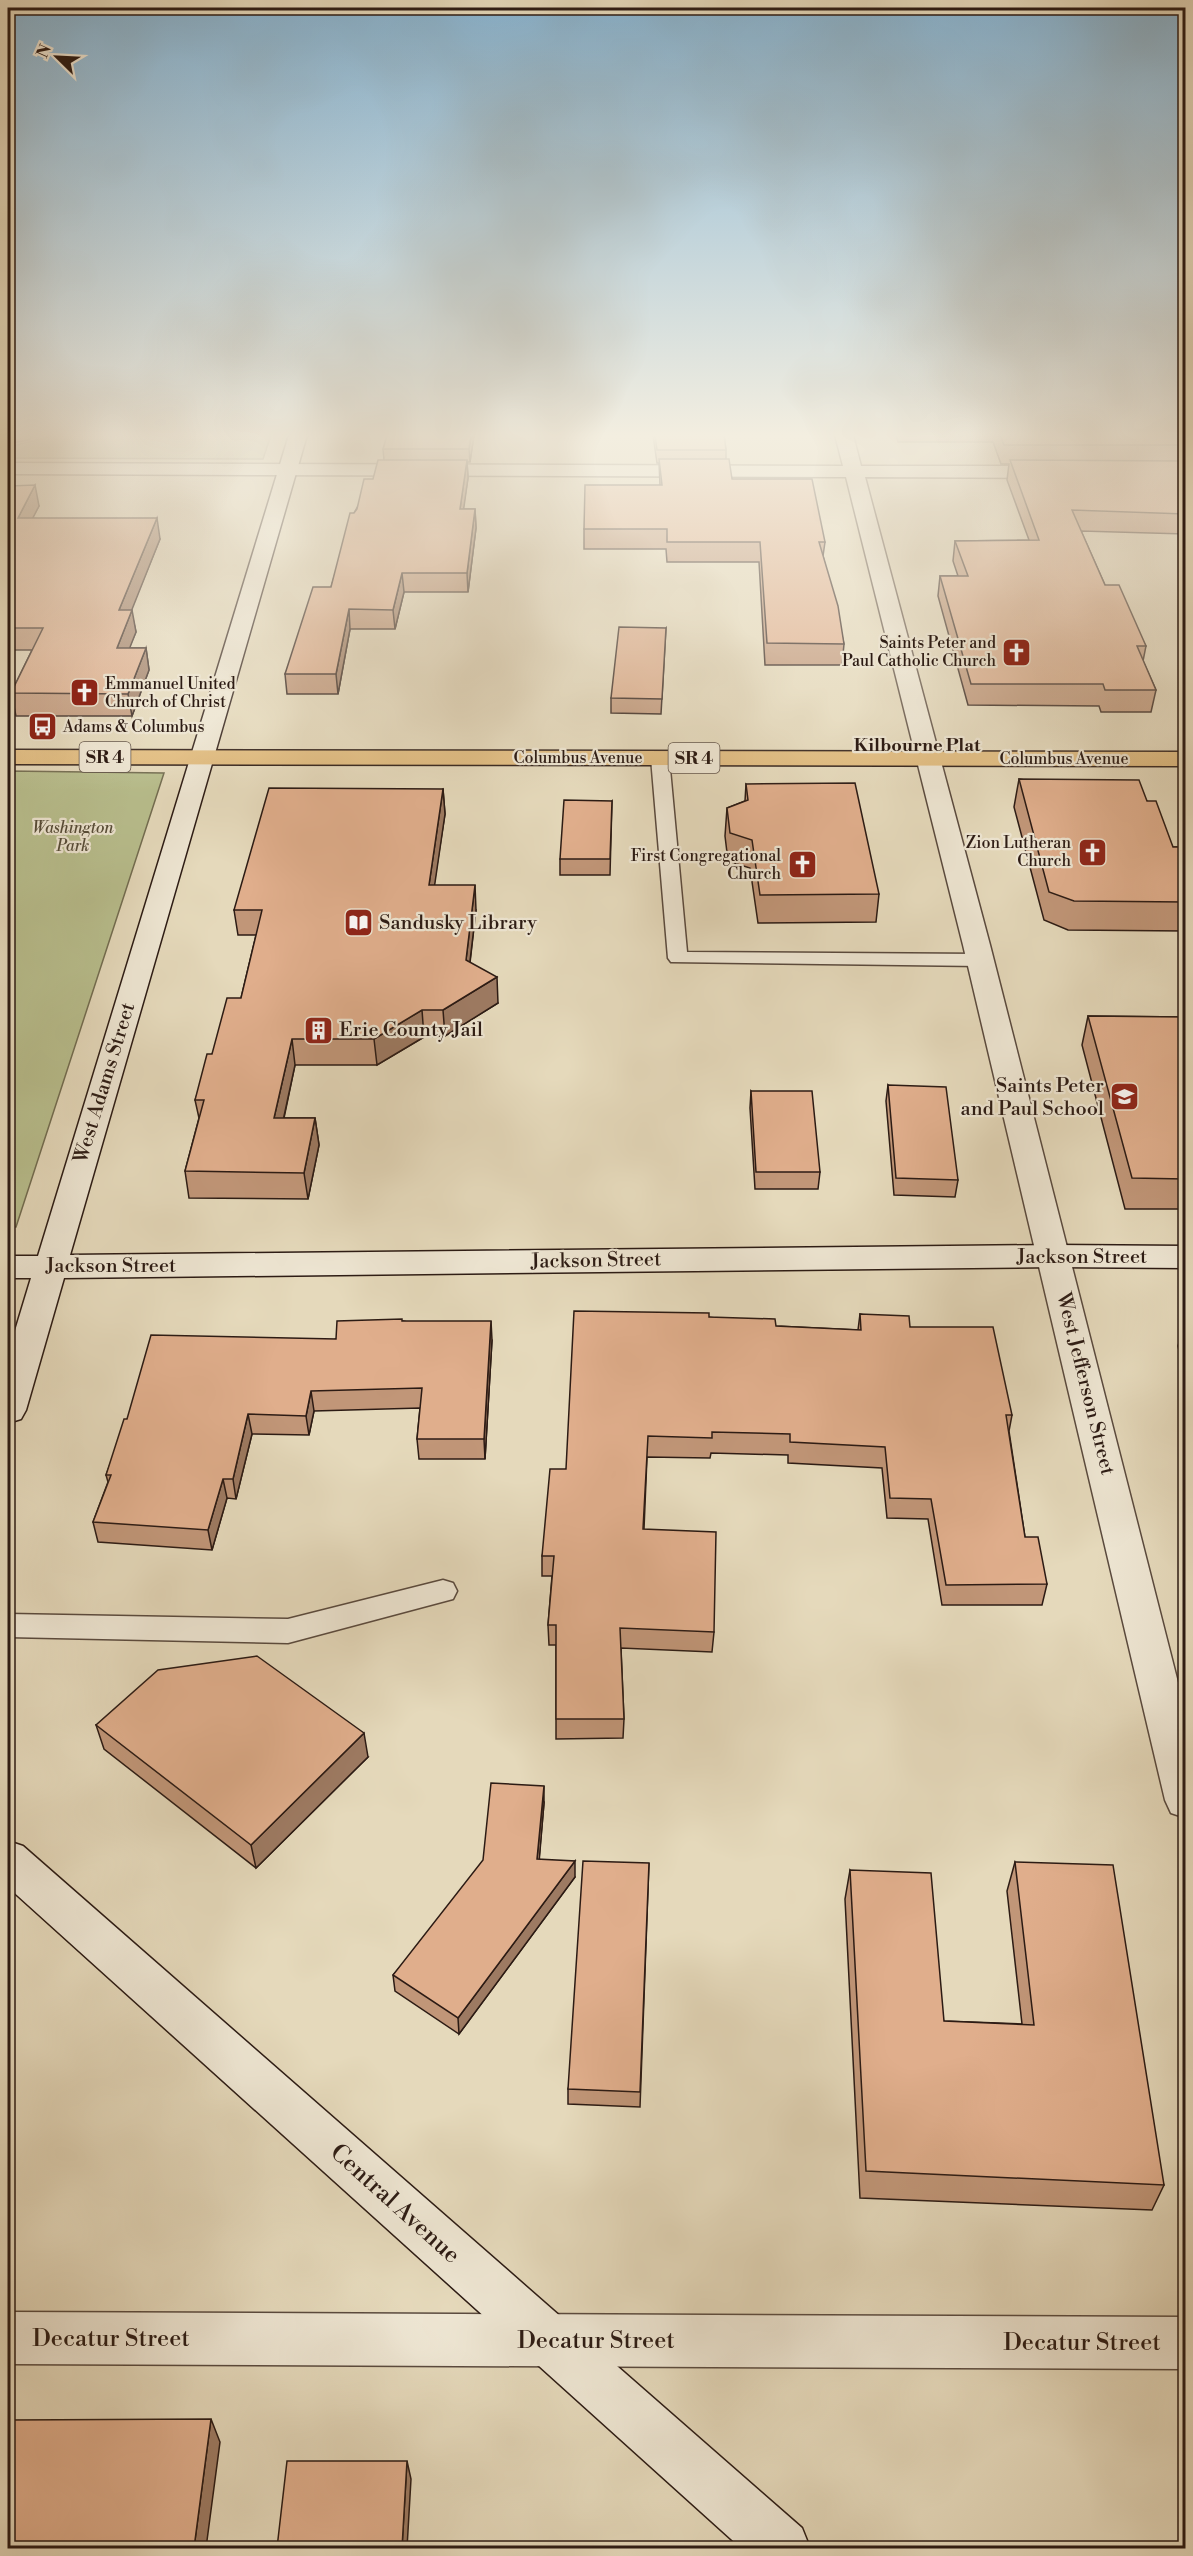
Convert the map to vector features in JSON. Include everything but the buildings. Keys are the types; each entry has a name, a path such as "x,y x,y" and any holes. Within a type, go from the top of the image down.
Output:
{"main road":[{"name":"Columbus Avenue","path":"8,757 1185,759"}],"street":[{"name":"West Adams Street","path":"8,1410 263,554"},
{"name":"West Jefferson Street","path":"876,554 981,960 1185,1800"},
{"name":"Jackson Street","path":"8,1267 1054,1256 1185,1257"},
{"name":"Central Avenue","path":"8,1860 782,2548"},
{"name":"Decatur Street","path":"8,2338 1185,2343"}],"lane":[{"path":"660,758 678,958 981,960"},
{"path":"8,1626 288,1631 443,1591"}],"green space":[{"name":"Washington Park","path":"8,771 164,773 16,1227 8,1227"}],"place":[{"name":"Saints Peter and Paul Catholic Church","path":"1017,652"},
{"name":"Emmanuel United Church of Christ","path":"84,693"},
{"name":"Adams & Columbus","path":"42,727"},
{"name":"Zion Lutheran Church","path":"1092,852"},
{"name":"First Congregational Church","path":"802,865"},
{"name":"Sandusky Library","path":"358,923"},
{"name":"Erie County Jail","path":"318,1030"},
{"name":"Saints Peter and Paul School","path":"1125,1097"}],"district":[{"name":"Kilbourne Plat","path":"917,745"}]}
